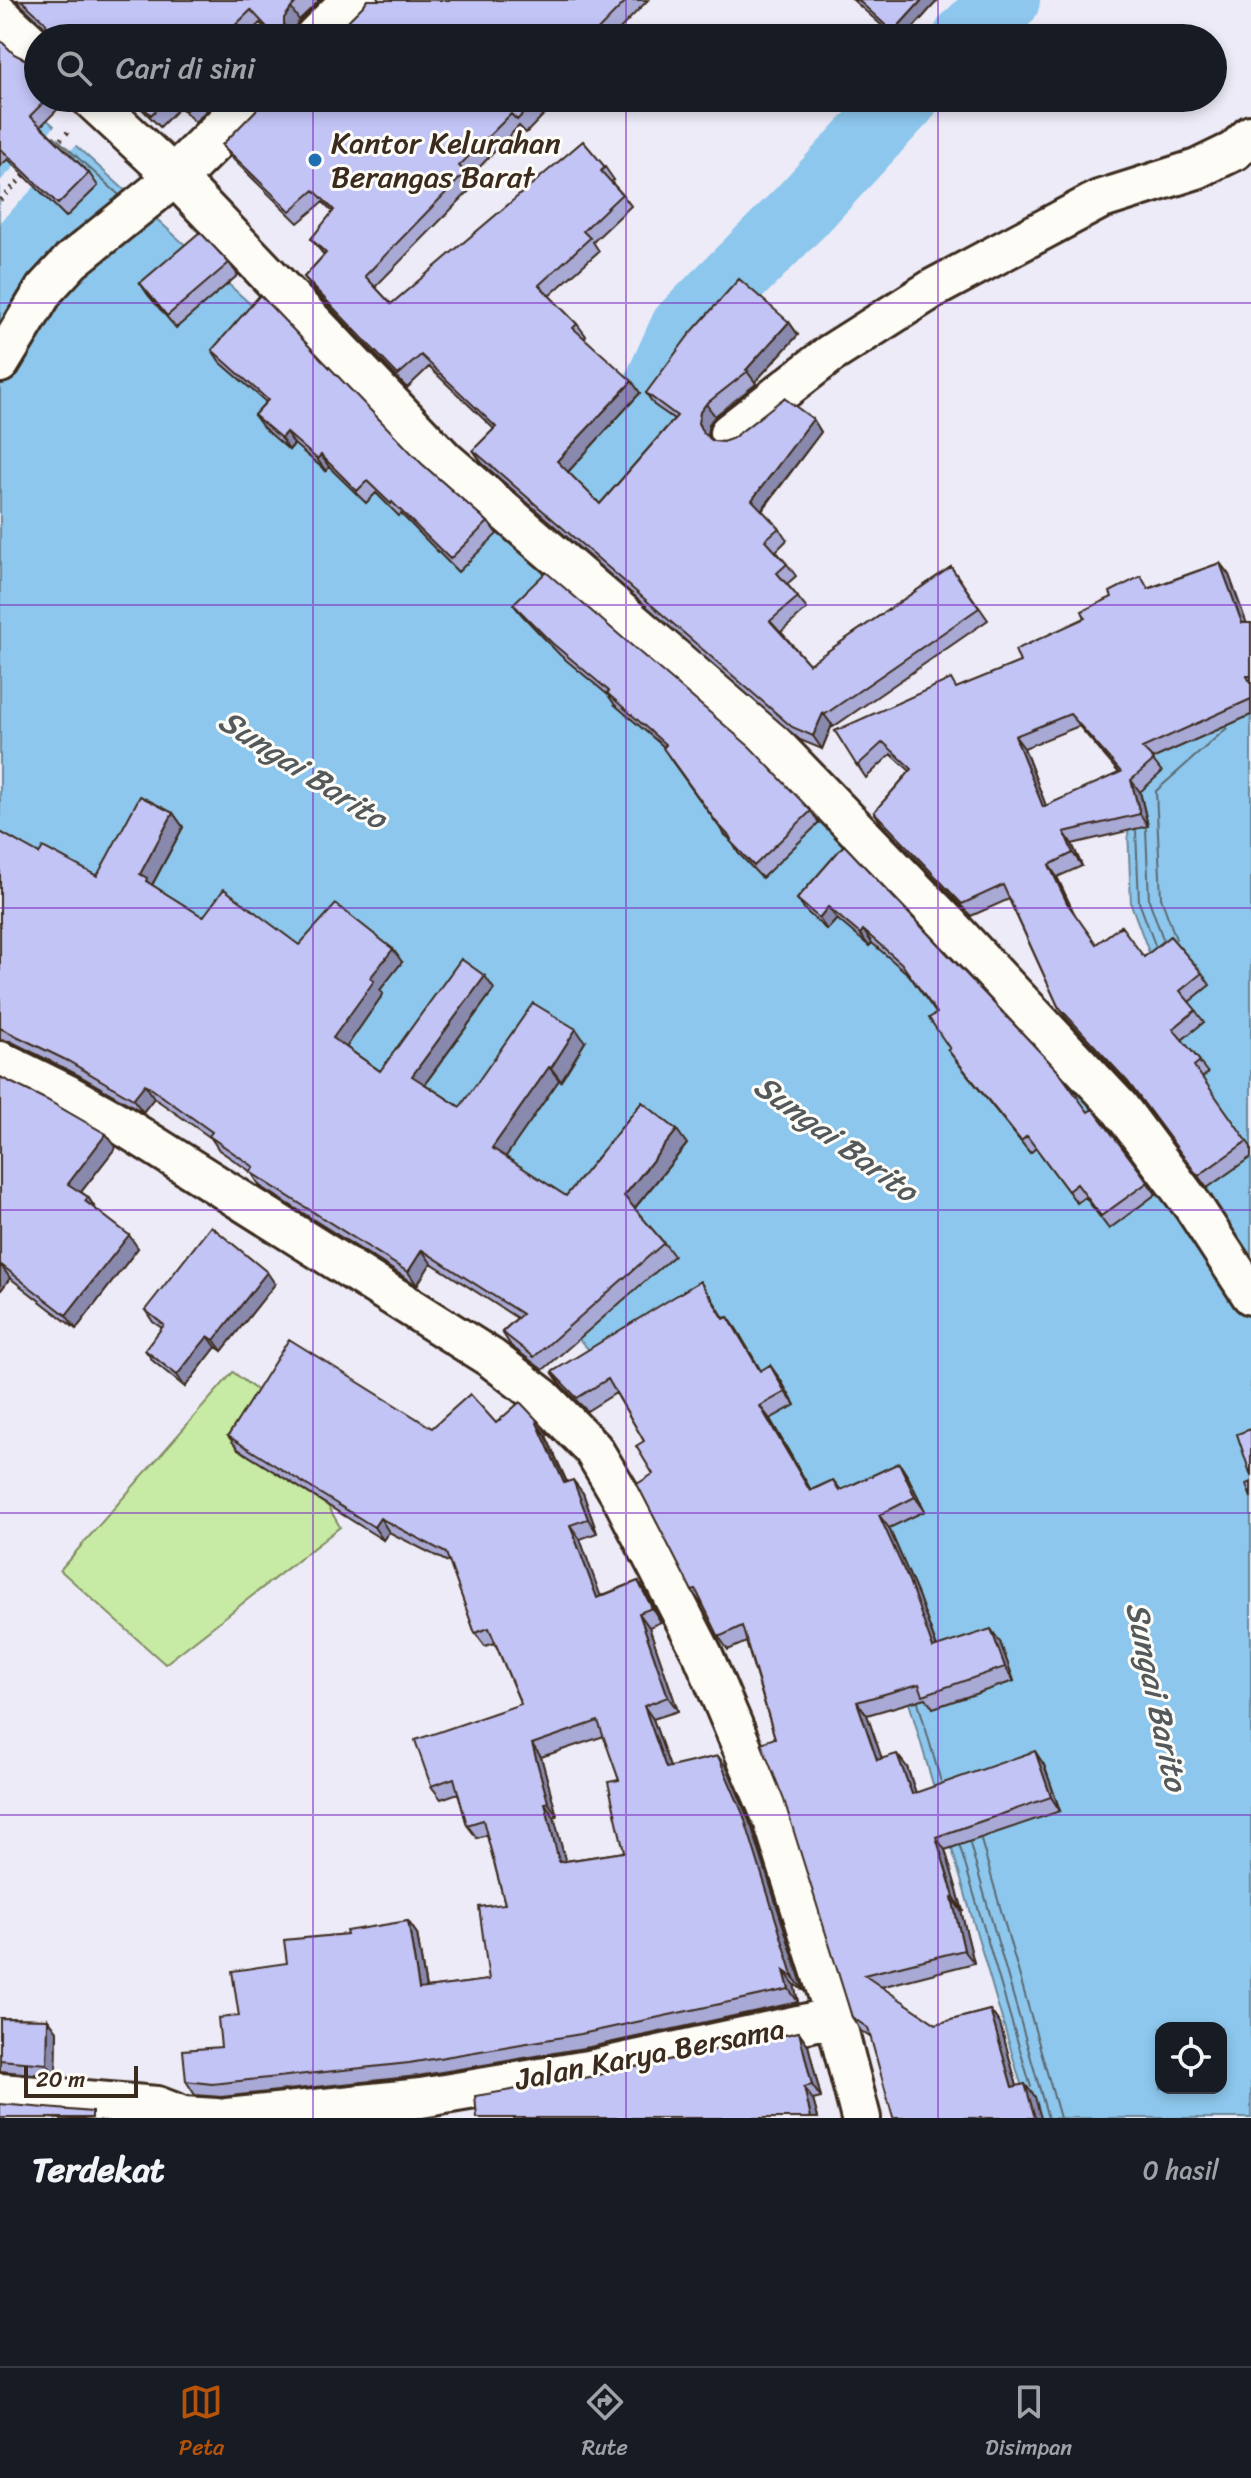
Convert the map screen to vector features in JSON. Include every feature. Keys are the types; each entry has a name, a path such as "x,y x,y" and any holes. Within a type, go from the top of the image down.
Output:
{"street":[{"path":"331,24 355,0"},
{"path":"0,15 24,37"},
{"path":"103,112 167,183 446,461 773,743 926,900 1119,1107 1193,1206 1251,1295"},
{"path":"0,363 45,289 71,261 167,183 241,112"},
{"path":"729,433 830,354 934,288 1099,200 1197,169 1234,151 1251,135"},
{"path":"0,1061 117,1122 491,1358 542,1397 593,1449 621,1496 703,1655 773,1820 835,2017 861,2118"},
{"name":"Jalan Karya Bersama","path":"227,2118 421,2098 594,2069 835,2017"},
{"path":"0,2093 157,2106 183,2116 216,2118"}],"path":[{"path":"50,150 83,112"},
{"path":"0,200 30,170"}],"green space":[{"path":"233,1372 269,1400 238,1449 328,1506 340,1527 165,1664 60,1570"}],"water":[{"name":"Sungai Barito","path":"0,77 24,99 24,112 39,112 937,927 1060,1068 1182,1041 1131,904 1126,778 1251,667 1251,2118 1031,2118 908,1699 637,1399 527,1286 0,908"}],"pier":[{"path":"58,123 79,142 0,222 0,181"}],"building":[{"path":"21,0 298,0 284,18 284,24 264,24 251,10 236,24 45,22"},
{"path":"367,0 627,0 604,24 345,24"},
{"path":"858,0 922,0 900,24 884,24"},
{"path":"0,40 24,59 24,112 34,112 30,116 89,173 58,204 0,148"},
{"path":"254,112 525,112 517,120 511,114 459,166 466,172 365,276 391,304 583,141 605,167 601,171 622,194 583,231 590,238 539,285 577,324 573,328 632,381 557,461 600,504 677,416 646,393 689,335 739,279 789,322 748,371 706,404 700,412 698,423 703,433 713,441 723,442 733,438 784,398 813,419 752,500 779,528 765,540 787,564 777,573 798,597 770,621 809,664 951,567 979,608 823,713 813,736 792,727 473,450 496,427 421,355 398,375 304,277 326,253 311,239 334,210 314,190 290,211 222,145"},
{"path":"200,232 229,263 167,316 140,283"},
{"path":"260,295 422,464 488,522 450,559 367,481 357,491 321,455 317,459 286,432 281,438 254,415 268,400 212,350"},
{"path":"1220,563 1242,623 1251,623 1251,676 1247,676 1251,684 1251,699 1142,748 1154,760 1131,780 1140,814 1064,832 1073,853 1049,865 1067,903 1096,944 1121,926 1144,957 1170,936 1202,973 1180,991 1196,1010 1173,1029 1200,1061 1194,1066 1247,1141 1198,1176 1128,1082 1058,1006 1003,885 962,904 874,812 912,769 883,742 857,766 835,731 951,679 956,688 1020,662 1015,650 1085,618 1082,611 1112,597 1110,592 1141,576 1148,589","holes":["1070,714 1121,772 1043,807 1015,736"]},
{"path":"546,572 750,747 811,811 754,866 730,841 732,839 663,748 666,745 513,604"},
{"path":"140,796 173,813 140,874 203,917 224,889 299,945 336,904 393,949 370,978 374,981 333,1038 380,1071 461,959 485,976 412,1076 460,1107 533,1003 576,1029 492,1148 566,1196 642,1102 677,1130 624,1196 664,1243 534,1357 502,1332 522,1314 422,1250 408,1272 250,1172 254,1167 209,1136 212,1132 145,1084 133,1099 68,1061 0,1028 0,832 39,854 43,847 97,876"},
{"path":"844,845 1058,1071 1088,1112 1093,1109 1148,1182 1101,1216 1077,1184 1068,1191 1027,1136 1021,1141 948,1050 929,1018 937,1013 901,963 863,930 860,934 828,907 819,918 797,899"},
{"path":"0,1077 106,1134 68,1184 88,1197 85,1201 129,1235 66,1315 0,1264"},
{"path":"211,1226 267,1272 214,1340 208,1336 177,1375 145,1350 164,1325 145,1310"},
{"path":"700,1281 724,1319 728,1317 760,1371 770,1365 785,1392 760,1406 810,1491 833,1480 839,1491 899,1463 915,1497 879,1515 909,1581 933,1648 991,1629 1005,1667 923,1695 919,1684 857,1702 877,1760 897,1754 912,1794 1035,1751 1051,1797 936,1837 954,1897 964,1950 864,1975 936,2024 990,2010 1012,2087 1025,2084 1035,2118 893,2118 868,2028 852,2017 784,1800 761,1743 775,1738 742,1626 719,1637 696,1590 692,1591 637,1484 653,1474 636,1446 644,1441 608,1379 577,1398 552,1372"},
{"path":"289,1339 432,1428 470,1394 496,1423 520,1402 539,1422 564,1483 573,1480 588,1519 570,1525 597,1598 638,1581 652,1608 639,1613 668,1697 644,1706 666,1768 718,1756 743,1814 794,1978 784,1971 789,1989 581,2034 409,2063 212,2084 186,2081 183,2050 221,2047 218,2018 239,2016 232,1971 287,1963 284,1940 347,1934 346,1931 408,1921 419,1989 489,1980 479,1907 505,1904 483,1820 467,1825 454,1778 431,1786 415,1740 521,1704 489,1628 475,1633 446,1553 380,1518 374,1527 228,1436","holes":["598,1721 619,1780 608,1782 624,1852 559,1862 545,1803 548,1802 532,1744"]},
{"path":"1251,1429 1251,1476 1237,1434"},
{"path":"0,2018 48,2019 47,2064 0,2060"},
{"path":"799,2032 812,2085 804,2087 811,2118 477,2118 475,2096 589,2077"},
{"path":"0,2104 92,2112 92,2118 0,2118"}],"waterway":[{"path":"981,24 1006,0"},
{"path":"470,633 633,441 684,328 801,211 892,112"}],"place":[{"name":"Kantor Kelurahan Berangas Barat","path":"315,160"}]}
